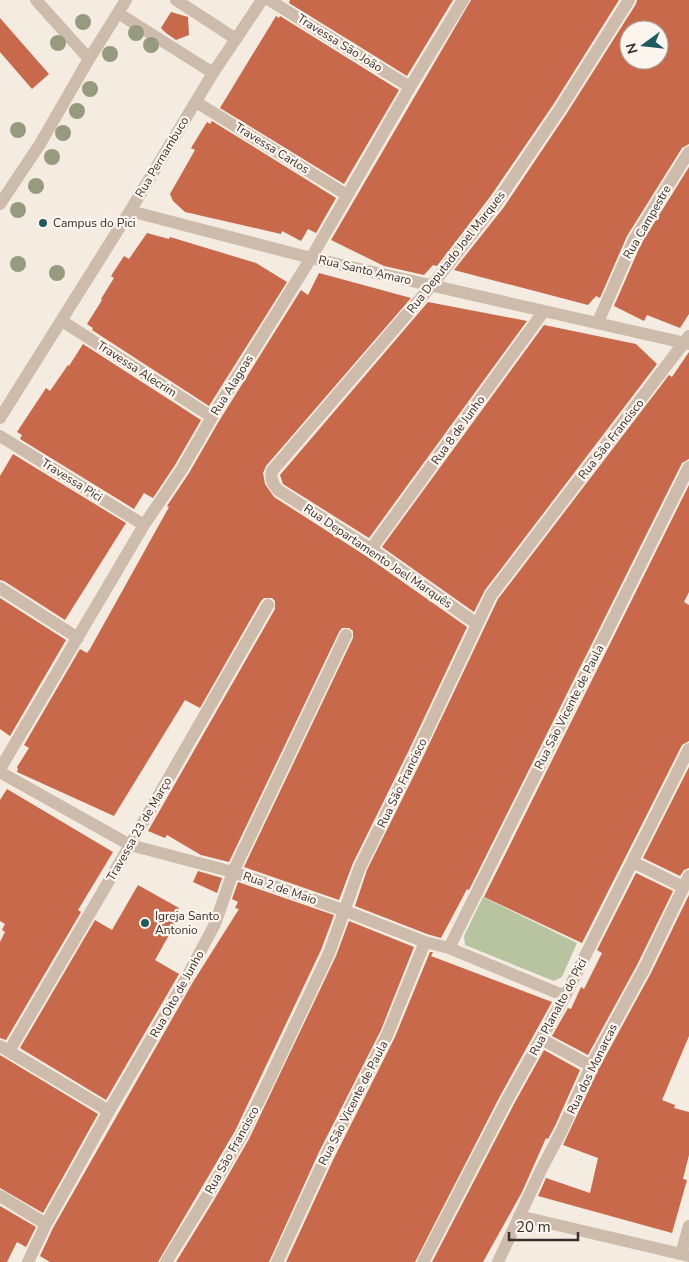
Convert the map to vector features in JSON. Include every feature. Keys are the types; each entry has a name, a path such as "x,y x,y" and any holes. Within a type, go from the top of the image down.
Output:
{"street":[{"path":"36,0 89,59"},
{"path":"0,204 40,144 89,59 126,0"},
{"path":"176,0 236,39"},
{"name":"Rua Pernambuco","path":"0,418 130,211 213,73 262,0"},
{"name":"Travessa São João","path":"269,0 410,86"},
{"name":"Rua Alagoas","path":"0,771 5,751 78,638 144,525 182,469 212,417 311,258 410,86 463,0"},
{"name":"Rua Deputado Joel Marques","path":"278,490 272,481 272,471 432,285 497,202 629,0"},
{"path":"118,13 213,73"},
{"name":"Travessa Carlos","path":"196,102 347,195"},
{"name":"Rua Campestre","path":"598,322 634,240 689,152"},
{"name":"Rua Santo Amaro","path":"130,211 311,258 544,311 687,341"},
{"name":"Rua 8 de Junho","path":"371,549 544,311"},
{"name":"Travessa Alecrim","path":"62,321 212,417"},
{"name":"Rua São Francisco","path":"166,1262 242,1135 329,953 360,867 491,595 687,341"},
{"name":"Travessa Pici","path":"0,436 144,525"},
{"name":"Rua São Vicente de Paula","path":"449,948 689,467"},
{"name":"Rua Departamento Joel Marquês","path":"278,490 371,549 478,624"},
{"path":"0,588 78,638"},
{"name":"Travessa 23 de Março","path":"5,1048 130,845 268,605"},
{"name":"Rua Oito de Junho","path":"33,1260 46,1224 108,1111 182,986 215,924 233,872 346,635"},
{"name":"Rua Planalto do Pici","path":"423,1262 502,1108 565,996 689,749"},
{"name":"Rua 2 de Maio","path":"0,771 130,845 233,872 343,910 425,942 449,948 565,996"},
{"path":"633,862 686,882"},
{"name":"Rua dos Monarcas","path":"498,1262 591,1066 644,969 686,882"},
{"name":"Rua São Vicente de Paula","path":"277,1262 326,1156 388,1033 425,942"},
{"path":"541,1039 591,1066"},
{"path":"5,1048 108,1111"},
{"path":"0,1196 46,1224"},
{"path":"519,1216 685,1255 689,1226"}],"green space":[{"path":"483,897 577,943 562,977 554,981 465,945 464,936"}],"building":[{"path":"290,0 453,0 407,76 289,3"},
{"path":"471,0 619,0 553,105 490,197 437,266 433,265 424,275 384,266 331,240"},
{"path":"637,0 689,0 689,144 682,148 627,236 600,298 596,296 588,305 454,270 504,207 619,31 619,70 669,70 669,20 626,20"},
{"path":"171,12 188,17 189,35 176,40 161,28"},
{"path":"276,16 279,18 280,16 399,90 344,184 220,108"},
{"path":"0,18 49,74 32,89 0,52"},
{"path":"212,121 336,198 316,233 308,229 301,241 282,231 281,234 185,212 173,201 170,194 195,150 191,148 207,122 210,124"},
{"path":"689,167 689,314 680,328 647,315 644,321 614,306 641,244"},
{"path":"147,233 169,239 170,237 256,263 287,282 209,406 92,330 93,328 87,324 114,278 111,276 124,256 129,259"},
{"path":"319,273 411,298 266,466 263,473 265,484 274,497 366,556 467,627 353,863 339,900 244,867 353,638 353,631 349,628 342,628 339,632 229,862 201,855 167,835 165,838 148,831 275,609 275,601 272,598 264,598 261,601 200,708 185,700 114,816 17,772 17,767 29,748 24,745 80,649 87,653 90,649 169,507 167,506 301,290 308,295"},
{"path":"428,302 527,321 369,538 283,484 280,475"},
{"path":"544,325 636,344 657,364 485,590 474,612 382,547"},
{"path":"83,344 201,420 153,498 144,493 134,509 20,439 22,435 17,432 46,388 50,391"},
{"path":"689,352 689,459 682,463 469,890 467,889 441,938 355,906 367,870 498,599 669,375 672,377"},
{"path":"13,454 126,523 65,620 0,580 0,476"},
{"path":"689,485 689,592 684,602 689,605 689,741 682,745 582,943 484,897"},
{"path":"0,598 66,640 10,736 0,729"},
{"path":"689,767 689,868 684,870 680,876 643,858"},
{"path":"7,789 113,852 78,910 81,912 6,1040 0,1038 0,942 5,932 2,930 5,924 0,921 0,800"},
{"path":"198,871 222,878 217,893 193,882"},
{"path":"636,873 673,891 637,965 588,1055 552,1036 568,1008 571,1009 581,987 584,989 602,953 597,950"},
{"path":"238,882 334,915 321,950 235,1131 158,1262 50,1262 40,1256 53,1228 193,982 239,909 235,908 238,902 232,899"},
{"path":"138,885 179,908 175,915 179,917 155,960 179,974 106,1100 20,1048 95,920 112,930"},
{"path":"689,895 689,1036 662,1100 675,1105 674,1108 689,1112 689,1155 683,1179 687,1180 672,1233 538,1196 546,1178 590,1193 598,1158 563,1145 598,1070 651,973"},
{"path":"349,921 414,947 381,1030 319,1152 269,1262 176,1262 249,1139 336,956"},
{"path":"430,952 433,952 431,956 552,1002 500,1096 415,1262 286,1262 333,1160 395,1037"},
{"path":"544,1050 580,1070 555,1126 548,1139 546,1138 522,1192 483,1262 432,1262 514,1104"},
{"path":"0,1055 98,1114 43,1213 0,1188"},
{"path":"0,1206 36,1227 26,1247 17,1242 7,1262 0,1262"}],"place":[{"name":"Campus do Pici","path":"43,223"},
{"name":"Igreja Santo Antonio","path":"145,923"}]}
